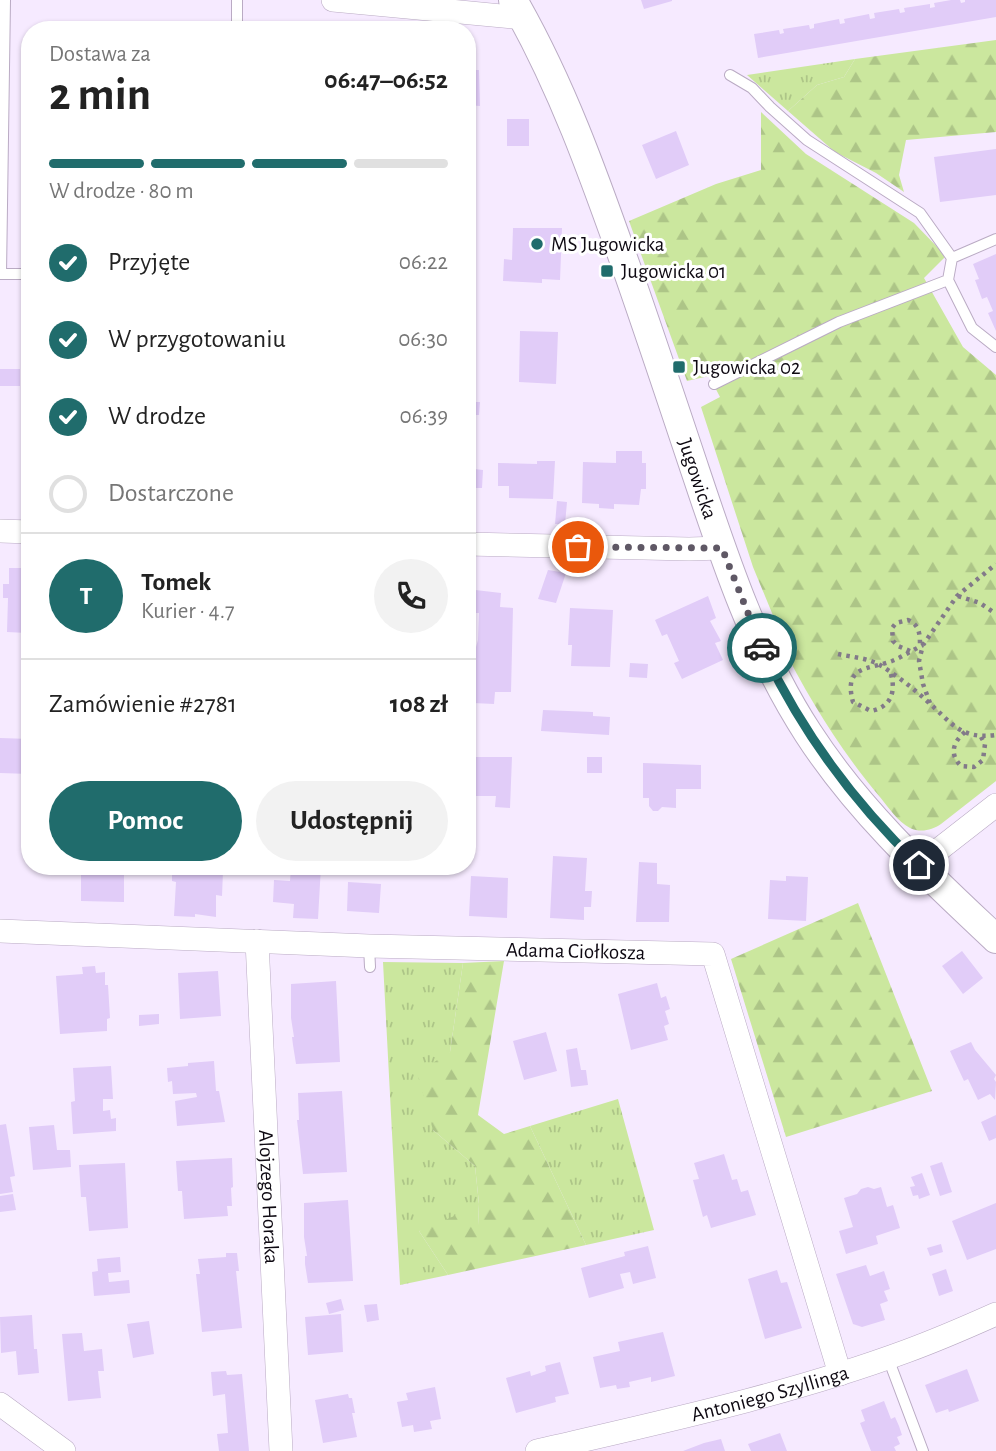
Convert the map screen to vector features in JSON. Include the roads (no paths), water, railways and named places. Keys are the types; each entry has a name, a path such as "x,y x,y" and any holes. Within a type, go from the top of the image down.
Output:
{"street":[{"path":"333,0 518,9"},
{"name":"Jugowicka","path":"518,9 559,88 591,166 722,548 759,640 787,697 808,733 863,806 919,865 996,939"},
{"path":"0,531 21,532"},
{"path":"476,544 722,548"},
{"path":"919,865 996,805"},
{"name":"Adama Ciołkosza","path":"0,931 257,941 370,956 713,954 840,1374"},
{"name":"Alojzego Horaka","path":"257,941 281,1451"},
{"name":"Antoniego Szyllinga","path":"537,1451 683,1417 840,1374 888,1358 996,1314"},
{"path":"0,1404 64,1451"}],"lane":[{"path":"5,0 1,274 21,274"},
{"path":"237,0 237,21"},
{"path":"730,75 752,88 807,140 920,213 952,258 948,280 972,328 996,347"},
{"path":"952,258 996,239"},
{"path":"714,384 839,322 948,280"},
{"path":"888,1358 923,1451"}],"place":[{"name":"MS Jugowicka","path":"537,244"},
{"name":"Jugowicka 01","path":"607,271"},
{"name":"Jugowicka 02","path":"679,367"}]}
